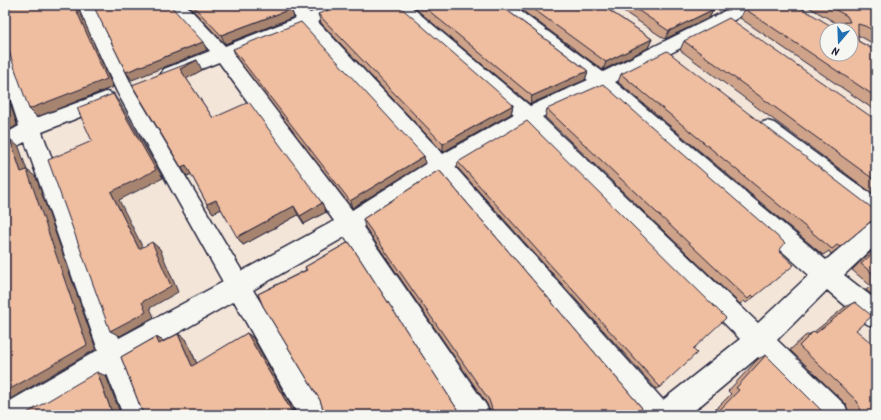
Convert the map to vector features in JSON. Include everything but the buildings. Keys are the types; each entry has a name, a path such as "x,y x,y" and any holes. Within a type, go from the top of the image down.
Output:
{"street":[{"path":"85,5 141,86 144,125 313,415"},
{"path":"177,5 222,54 349,224 476,415"},
{"path":"5,144 30,129 222,54 300,12 346,5"},
{"path":"399,5 528,116 835,415"},
{"path":"500,5 602,81 826,276 876,316"},
{"path":"12,415 113,356 349,224 441,165 528,116 602,81 670,54 724,17 746,5"},
{"path":"300,12 441,165 658,415"},
{"path":"645,36 670,54"},
{"path":"5,55 30,129 136,415"},
{"path":"751,116 876,210"},
{"path":"667,415 759,340 876,231"}]}
